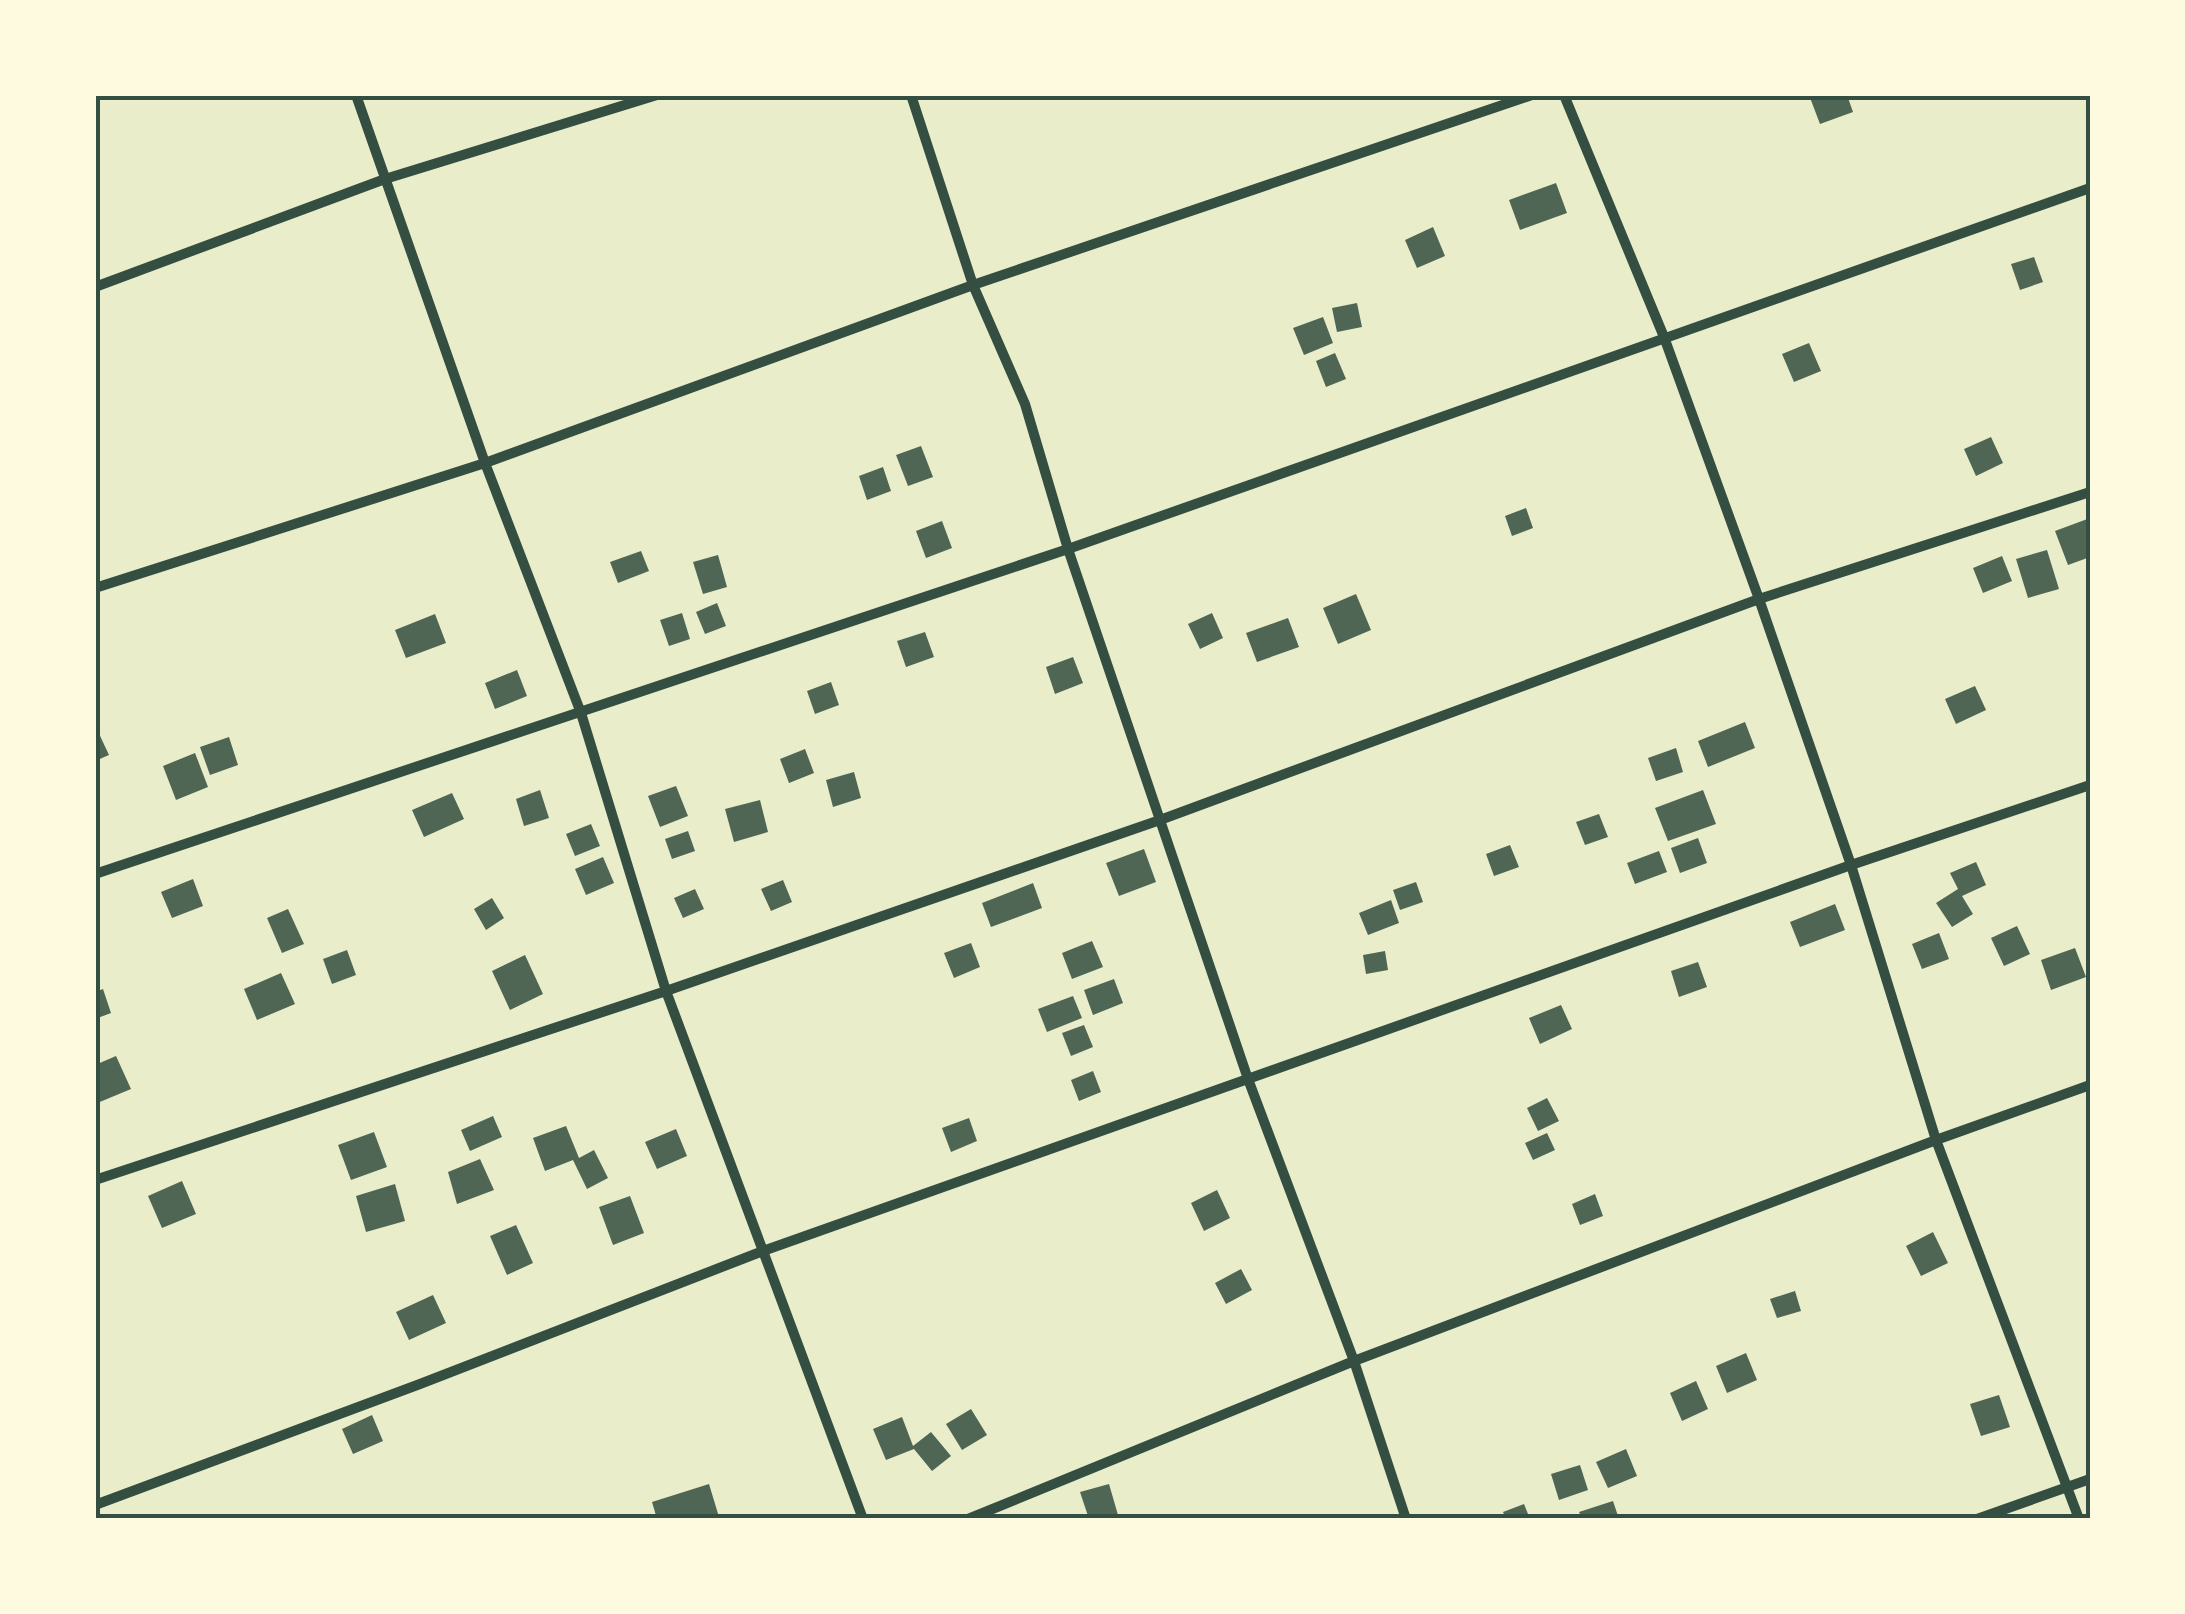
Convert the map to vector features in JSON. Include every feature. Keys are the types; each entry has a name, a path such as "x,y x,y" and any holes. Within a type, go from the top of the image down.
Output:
{"street":[{"path":"356,95 485,463 581,713 666,991 862,1519"},
{"path":"95,288 384,179 657,95"},
{"path":"911,95 973,285 1026,404 1068,549 1248,1079 1354,1361 1406,1519"},
{"path":"95,588 485,463 973,285 1532,95"},
{"path":"1564,95 1664,338 1759,599 1850,865 1936,1140 2079,1519"},
{"path":"95,874 1068,549 2090,188"},
{"path":"95,1180 666,991 1160,820 1759,599 2090,492"},
{"path":"95,1505 763,1251 1850,865 2090,784"},
{"path":"968,1519 1354,1361 2090,1085"},
{"path":"1977,1519 2090,1479"}],"building":[{"path":"1809,95 1847,95 1853,112 1820,124"},
{"path":"1556,183 1567,213 1520,230 1509,200"},
{"path":"1433,227 1445,256 1417,268 1405,240"},
{"path":"2034,257 2043,282 2020,290 2011,264"},
{"path":"1357,303 1362,327 1337,332 1332,308"},
{"path":"1323,317 1333,343 1304,355 1293,328"},
{"path":"1809,343 1821,371 1794,382 1782,354"},
{"path":"1335,353 1346,379 1326,387 1316,361"},
{"path":"1991,437 2003,463 1976,476 1964,449"},
{"path":"921,446 933,477 908,486 896,455"},
{"path":"883,467 891,491 867,500 859,476"},
{"path":"1526,508 1533,528 1512,536 1505,516"},
{"path":"2090,518 2090,557 2068,565 2055,531"},
{"path":"942,521 952,548 926,558 916,531"},
{"path":"2047,550 2059,589 2028,598 2016,559"},
{"path":"641,551 649,571 618,583 610,562"},
{"path":"718,555 727,587 703,594 693,562"},
{"path":"2002,556 2012,581 1983,593 1973,568"},
{"path":"1356,594 1371,630 1338,644 1323,608"},
{"path":"717,603 726,626 705,634 696,612"},
{"path":"682,613 690,639 669,646 660,620"},
{"path":"1212,613 1223,638 1200,649 1188,624"},
{"path":"435,614 446,643 406,658 395,630"},
{"path":"1288,618 1299,647 1257,662 1246,633"},
{"path":"925,632 934,657 906,667 897,641"},
{"path":"1073,657 1083,683 1055,694 1046,667"},
{"path":"517,670 527,696 495,709 485,683"},
{"path":"831,682 839,705 815,714 807,691"},
{"path":"1975,686 1986,710 1956,724 1945,699"},
{"path":"1745,722 1755,748 1708,767 1698,741"},
{"path":"95,725 109,755 95,761"},
{"path":"229,737 238,765 210,775 200,747"},
{"path":"1676,748 1683,772 1656,781 1648,758"},
{"path":"805,749 814,773 789,783 780,759"},
{"path":"195,753 208,787 176,800 163,766"},
{"path":"854,772 861,798 833,807 826,780"},
{"path":"676,786 688,816 660,827 648,796"},
{"path":"540,790 549,818 524,826 516,799"},
{"path":"1703,790 1716,824 1668,841 1655,808"},
{"path":"452,793 464,819 424,837 412,810"},
{"path":"760,800 768,832 734,842 725,809"},
{"path":"1599,814 1608,837 1585,845 1576,822"},
{"path":"591,824 600,846 575,856 566,834"},
{"path":"688,831 695,851 672,859 665,839"},
{"path":"1698,838 1707,863 1680,873 1671,848"},
{"path":"1510,845 1519,867 1494,876 1486,854"},
{"path":"1144,849 1156,882 1119,896 1106,863"},
{"path":"1659,851 1667,872 1635,884 1627,863"},
{"path":"603,857 614,883 586,895 575,869"},
{"path":"1976,862 1986,885 1962,896 1973,914 1952,927 1936,903 1958,889 1950,873"},
{"path":"193,879 203,906 172,918 161,892"},
{"path":"783,880 792,902 771,911 761,889"},
{"path":"1416,882 1423,902 1400,910 1393,890"},
{"path":"1033,883 1042,908 991,927 982,903"},
{"path":"695,889 704,909 683,918 674,898"},
{"path":"492,898 504,918 486,930 474,909"},
{"path":"1391,900 1399,923 1368,935 1359,913"},
{"path":"1835,904 1845,930 1800,947 1790,922"},
{"path":"288,909 304,944 282,953 267,918"},
{"path":"2017,926 2030,954 2004,966 1991,938"},
{"path":"1939,933 1949,959 1922,969 1912,944"},
{"path":"1092,941 1103,967 1072,979 1062,953"},
{"path":"971,943 980,967 954,978 944,953"},
{"path":"2075,948 2086,977 2051,990 2041,960"},
{"path":"347,950 356,975 332,984 323,959"},
{"path":"1385,951 1388,970 1366,974 1363,955"},
{"path":"525,955 543,994 510,1010 492,971"},
{"path":"1698,962 1707,987 1679,997 1671,971"},
{"path":"281,973 295,1004 257,1020 244,989"},
{"path":"1114,979 1123,1003 1093,1015 1084,990"},
{"path":"103,989 111,1013 95,1019 95,992"},
{"path":"1073,996 1082,1018 1047,1032 1038,1009"},
{"path":"1561,1005 1572,1029 1540,1044 1529,1018"},
{"path":"1084,1025 1093,1047 1071,1056 1062,1033"},
{"path":"116,1056 131,1089 95,1104 95,1065"},
{"path":"1093,1071 1101,1092 1079,1101 1071,1080"},
{"path":"1547,1098 1559,1121 1538,1131 1527,1108"},
{"path":"493,1116 502,1137 470,1151 461,1130"},
{"path":"969,1118 977,1141 951,1152 942,1128"},
{"path":"566,1126 579,1158 594,1150 608,1178 587,1189 573,1160 545,1171 533,1138"},
{"path":"676,1129 687,1156 657,1169 645,1142"},
{"path":"374,1132 387,1167 351,1180 338,1145"},
{"path":"1547,1133 1555,1150 1533,1160 1525,1143"},
{"path":"480,1159 494,1190 457,1204 448,1172"},
{"path":"182,1181 196,1214 162,1228 148,1196"},
{"path":"395,1184 405,1221 366,1232 356,1196"},
{"path":"1217,1190 1230,1218 1204,1231 1191,1203"},
{"path":"1595,1194 1603,1216 1580,1225 1572,1204"},
{"path":"630,1196 644,1233 613,1245 599,1207"},
{"path":"516,1225 533,1263 507,1275 490,1236"},
{"path":"1933,1232 1948,1263 1921,1276 1906,1246"},
{"path":"1241,1269 1252,1290 1226,1304 1215,1283"},
{"path":"1795,1291 1801,1311 1777,1318 1770,1299"},
{"path":"433,1295 446,1323 409,1340 396,1312"},
{"path":"1746,1353 1757,1380 1727,1393 1716,1366"},
{"path":"1696,1381 1708,1409 1682,1421 1670,1393"},
{"path":"1999,1395 2010,1427 1981,1436 1970,1404"},
{"path":"971,1409 987,1435 962,1450 946,1424"},
{"path":"372,1415 383,1441 353,1454 342,1429"},
{"path":"902,1417 913,1446 931,1432 951,1456 932,1471 914,1449 886,1460 873,1429"},
{"path":"1626,1449 1637,1476 1608,1488 1596,1462"},
{"path":"1580,1465 1588,1490 1559,1500 1551,1474"},
{"path":"709,1484 719,1517 657,1519 652,1502"},
{"path":"1109,1484 1118,1515 1089,1519 1080,1492"},
{"path":"1613,1501 1619,1519 1582,1519 1579,1512"},
{"path":"1524,1504 1530,1519 1506,1519 1503,1512"}]}
